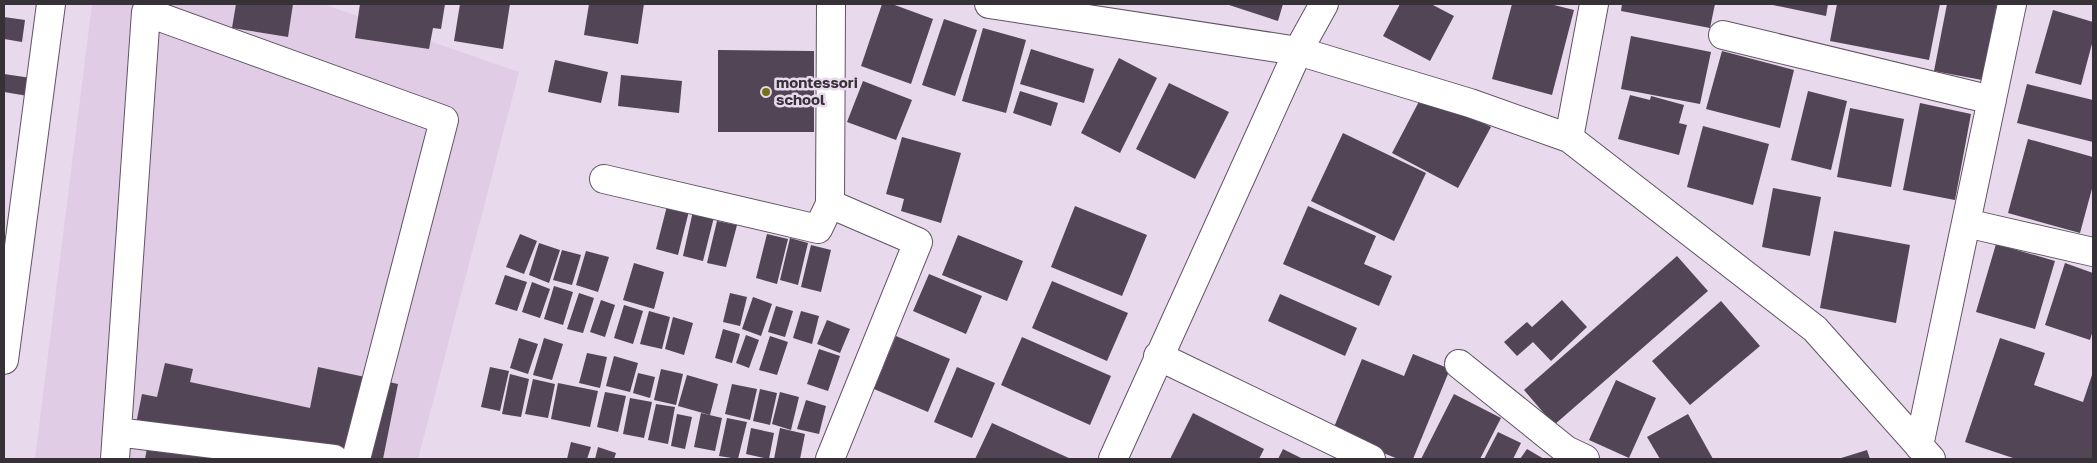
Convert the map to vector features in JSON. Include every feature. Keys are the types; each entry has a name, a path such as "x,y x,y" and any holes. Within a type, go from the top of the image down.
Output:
{"street":[{"path":"4,360 51,4"},
{"path":"604,179 818,229 830,204 831,4"},
{"path":"989,4 1298,51 1470,103 1569,138 1815,329 1925,453"},
{"path":"1113,459 1158,356 1298,51 1324,4"},
{"path":"1569,138 1594,4"},
{"path":"1925,453 1966,223 2012,4"},
{"path":"115,459 146,12 444,120 356,459"},
{"path":"1723,35 1992,100"},
{"path":"830,204 918,242 830,459"},
{"path":"1966,223 2093,252"},
{"path":"1158,356 1372,459"},
{"path":"1459,364 1566,450 1584,459"},
{"path":"117,432 334,459"}],"shaded area":[{"path":"92,4 323,4 519,72 418,459 35,459"}],"building":[{"path":"236,4 293,4 288,37 232,28"},
{"path":"360,4 445,4 441,29 433,28 429,49 355,38"},
{"path":"460,4 510,4 503,49 454,41"},
{"path":"589,4 644,4 638,44 584,35"},
{"path":"882,4 892,4 933,19 911,84 861,66"},
{"path":"1226,4 1283,4 1278,21"},
{"path":"1400,4 1431,4 1454,16 1430,61 1383,36"},
{"path":"1512,4 1550,4 1574,10 1552,95 1492,79"},
{"path":"1622,4 1715,4 1710,28 1621,11"},
{"path":"1768,4 1828,4 1826,16"},
{"path":"1837,4 1940,4 1929,60 1830,41"},
{"path":"1947,4 1997,4 1982,80 1934,71"},
{"path":"2053,10 2093,22 2093,40 2081,85 2035,73"},
{"path":"4,17 25,20 22,42 4,39"},
{"path":"944,19 977,30 955,96 922,85"},
{"path":"983,28 1026,40 1006,113 962,101"},
{"path":"1631,36 1711,52 1700,104 1621,89"},
{"path":"1031,49 1094,69 1084,103 1020,84"},
{"name":"montessori school","path":"718,50 814,51 814,132 718,132"},
{"path":"1722,51 1794,70 1780,128 1706,109"},
{"path":"1119,58 1157,78 1120,153 1081,133"},
{"path":"555,60 608,72 601,103 548,92"},
{"path":"4,74 31,78 28,96 4,92"},
{"path":"621,75 682,81 679,113 618,106"},
{"path":"863,81 912,100 896,140 847,122"},
{"path":"1169,83 1229,112 1195,179 1136,149"},
{"path":"2027,84 2093,100 2093,142 2017,123"},
{"path":"1020,91 1058,103 1051,126 1013,113"},
{"path":"1808,91 1847,101 1831,170 1791,160"},
{"path":"1424,92 1491,127 1458,188 1392,153"},
{"path":"1630,95 1650,100 1651,96 1684,105 1679,123 1687,125 1679,155 1618,139"},
{"path":"1920,103 1971,114 1955,200 1903,190"},
{"path":"1850,108 1904,119 1891,187 1837,177"},
{"path":"1703,126 1769,144 1753,205 1687,187"},
{"path":"1343,133 1426,173 1394,241 1311,201"},
{"path":"902,137 961,153 941,223 901,211 904,199 886,194"},
{"path":"2028,139 2093,157 2093,185 2080,233 2008,213"},
{"path":"1773,188 1821,197 1810,256 1762,247"},
{"path":"667,206 689,211 678,255 656,249"},
{"path":"1075,206 1147,235 1122,296 1051,267"},
{"path":"1308,206 1376,236 1364,264 1392,276 1379,306 1283,264"},
{"path":"693,211 714,217 703,261 683,256"},
{"path":"717,221 737,225 726,267 707,263"},
{"path":"1834,231 1910,245 1896,323 1820,308"},
{"path":"520,234 537,241 524,274 506,267"},
{"path":"767,234 788,239 777,284 756,278"},
{"path":"958,235 1023,261 1007,301 942,275"},
{"path":"790,238 808,243 798,285 780,280"},
{"path":"539,243 560,250 549,283 529,275"},
{"path":"1996,244 2055,261 2035,329 1976,312"},
{"path":"811,245 831,250 821,292 801,287"},
{"path":"562,250 581,255 572,285 553,280"},
{"path":"586,251 609,257 598,292 576,285"},
{"path":"1677,256 1708,291 1554,425 1524,390"},
{"path":"634,263 664,272 654,309 623,300"},
{"path":"2065,263 2093,273 2093,330 2090,340 2045,325"},
{"path":"929,274 982,296 966,334 913,311"},
{"path":"505,275 527,282 517,311 495,304"},
{"path":"1052,281 1128,313 1107,361 1032,328"},
{"path":"532,282 550,289 540,318 522,312"},
{"path":"554,286 573,292 563,325 544,319"},
{"path":"579,293 594,298 583,333 567,329"},
{"path":"730,293 747,297 740,326 723,322"},
{"path":"1280,294 1357,328 1345,356 1268,321"},
{"path":"753,297 772,304 761,336 742,329"},
{"path":"601,300 615,305 605,337 590,332"},
{"path":"1562,300 1587,327 1551,361 1533,342 1517,356 1504,342 1527,322 1532,327"},
{"path":"1721,301 1760,346 1690,405 1652,361"},
{"path":"624,305 643,311 633,344 614,338"},
{"path":"776,306 793,311 785,337 768,332"},
{"path":"649,311 670,317 662,349 640,344"},
{"path":"801,311 819,316 812,344 793,338"},
{"path":"673,317 693,323 684,355 665,349"},
{"path":"827,320 850,329 840,353 817,344"},
{"path":"723,329 740,334 732,363 715,358"},
{"path":"746,335 759,340 749,368 736,363"},
{"path":"770,336 788,342 777,375 759,370"},
{"path":"896,336 950,359 928,412 874,389"},
{"path":"1022,337 1111,376 1090,425 1001,385"},
{"path":"519,338 538,344 528,374 510,368"},
{"path":"544,338 563,344 552,380 533,375"},
{"path":"2000,338 2045,353 2034,385 2083,402 2093,372 2093,459 2016,459 1965,442"},
{"path":"819,349 840,356 828,391 807,384"},
{"path":"587,353 607,357 600,388 579,383"},
{"path":"1413,354 1450,369 1413,459 1398,459 1332,432 1362,359 1404,376"},
{"path":"614,356 638,363 630,392 606,386"},
{"path":"165,363 193,369 190,382 310,408 318,367 398,384 383,459 145,459 148,443 133,439 142,394 157,397"},
{"path":"490,367 509,371 500,411 481,407"},
{"path":"957,367 995,383 972,438 934,422"},
{"path":"661,369 683,374 676,405 654,400"},
{"path":"638,373 655,377 650,398 633,393"},
{"path":"510,374 529,379 521,417 502,414"},
{"path":"687,375 718,384 710,415 678,406"},
{"path":"533,379 555,384 548,418 525,414"},
{"path":"1616,380 1656,398 1629,458 1589,440"},
{"path":"558,383 598,391 590,427 551,419"},
{"path":"732,384 757,389 750,420 725,414"},
{"path":"760,389 777,393 770,425 753,421"},
{"path":"605,392 626,396 618,432 597,427"},
{"path":"780,392 799,397 791,430 772,424"},
{"path":"1454,394 1501,418 1480,459 1421,459"},
{"path":"630,398 652,402 644,438 623,434"},
{"path":"806,400 826,406 819,434 797,429"},
{"path":"656,404 675,407 668,444 648,440"},
{"path":"701,413 722,418 715,451 694,447"},
{"path":"1193,413 1264,449 1259,459 1170,459"},
{"path":"677,414 692,417 685,449 671,446"},
{"path":"1688,414 1713,459 1660,459 1647,437"},
{"path":"727,418 747,422 738,459 719,456"},
{"path":"992,423 1071,459 975,459"},
{"path":"751,428 774,433 769,459 746,454"},
{"path":"780,428 805,434 800,459 774,459"},
{"path":"1498,432 1521,443 1513,459 1484,459"},
{"path":"571,442 591,447 587,459 567,459"},
{"path":"598,447 616,453 614,459 595,459"},
{"path":"1283,449 1303,459 1278,459"},
{"path":"1527,449 1544,459 1520,459"},
{"path":"1867,450 1870,459 1838,459"}],"place":[{"name":"montessori school","path":"766,92"}]}
